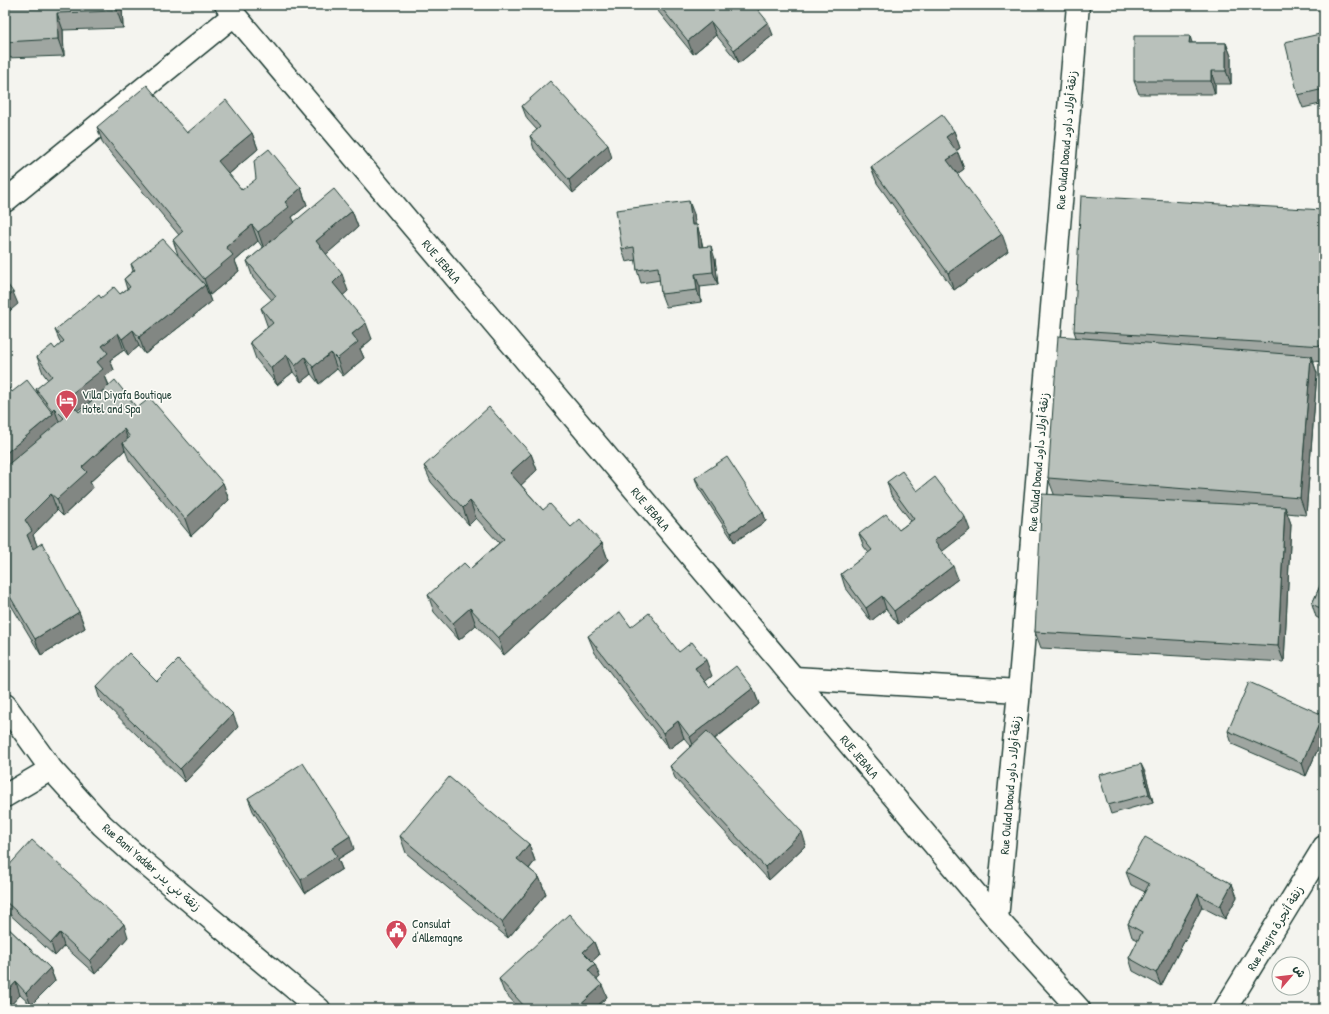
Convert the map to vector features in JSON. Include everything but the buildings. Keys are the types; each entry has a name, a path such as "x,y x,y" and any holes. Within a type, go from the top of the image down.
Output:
{"street":[{"name":"Rue Oulad Daoud زنقة أولاد داود","path":"997,920 1019,691 1078,5"},
{"path":"5,201 230,10"},
{"name":"RUE JEBALA","path":"230,10 997,920 1079,1009"},
{"path":"794,678 1019,691"},
{"name":"Rue Bani Yadder زنقة بني يدر","path":"5,705 51,769 102,825 136,856 319,1009"},
{"path":"5,796 51,769"},
{"name":"Rue Anejra زنقة أنجرة","path":"1225,1009 1324,847"}],"place":[{"name":"Villa Diyafa Boutique Hotel and Spa","path":"66,420"},
{"name":"Consulat d'Allemagne","path":"396,950"}]}
